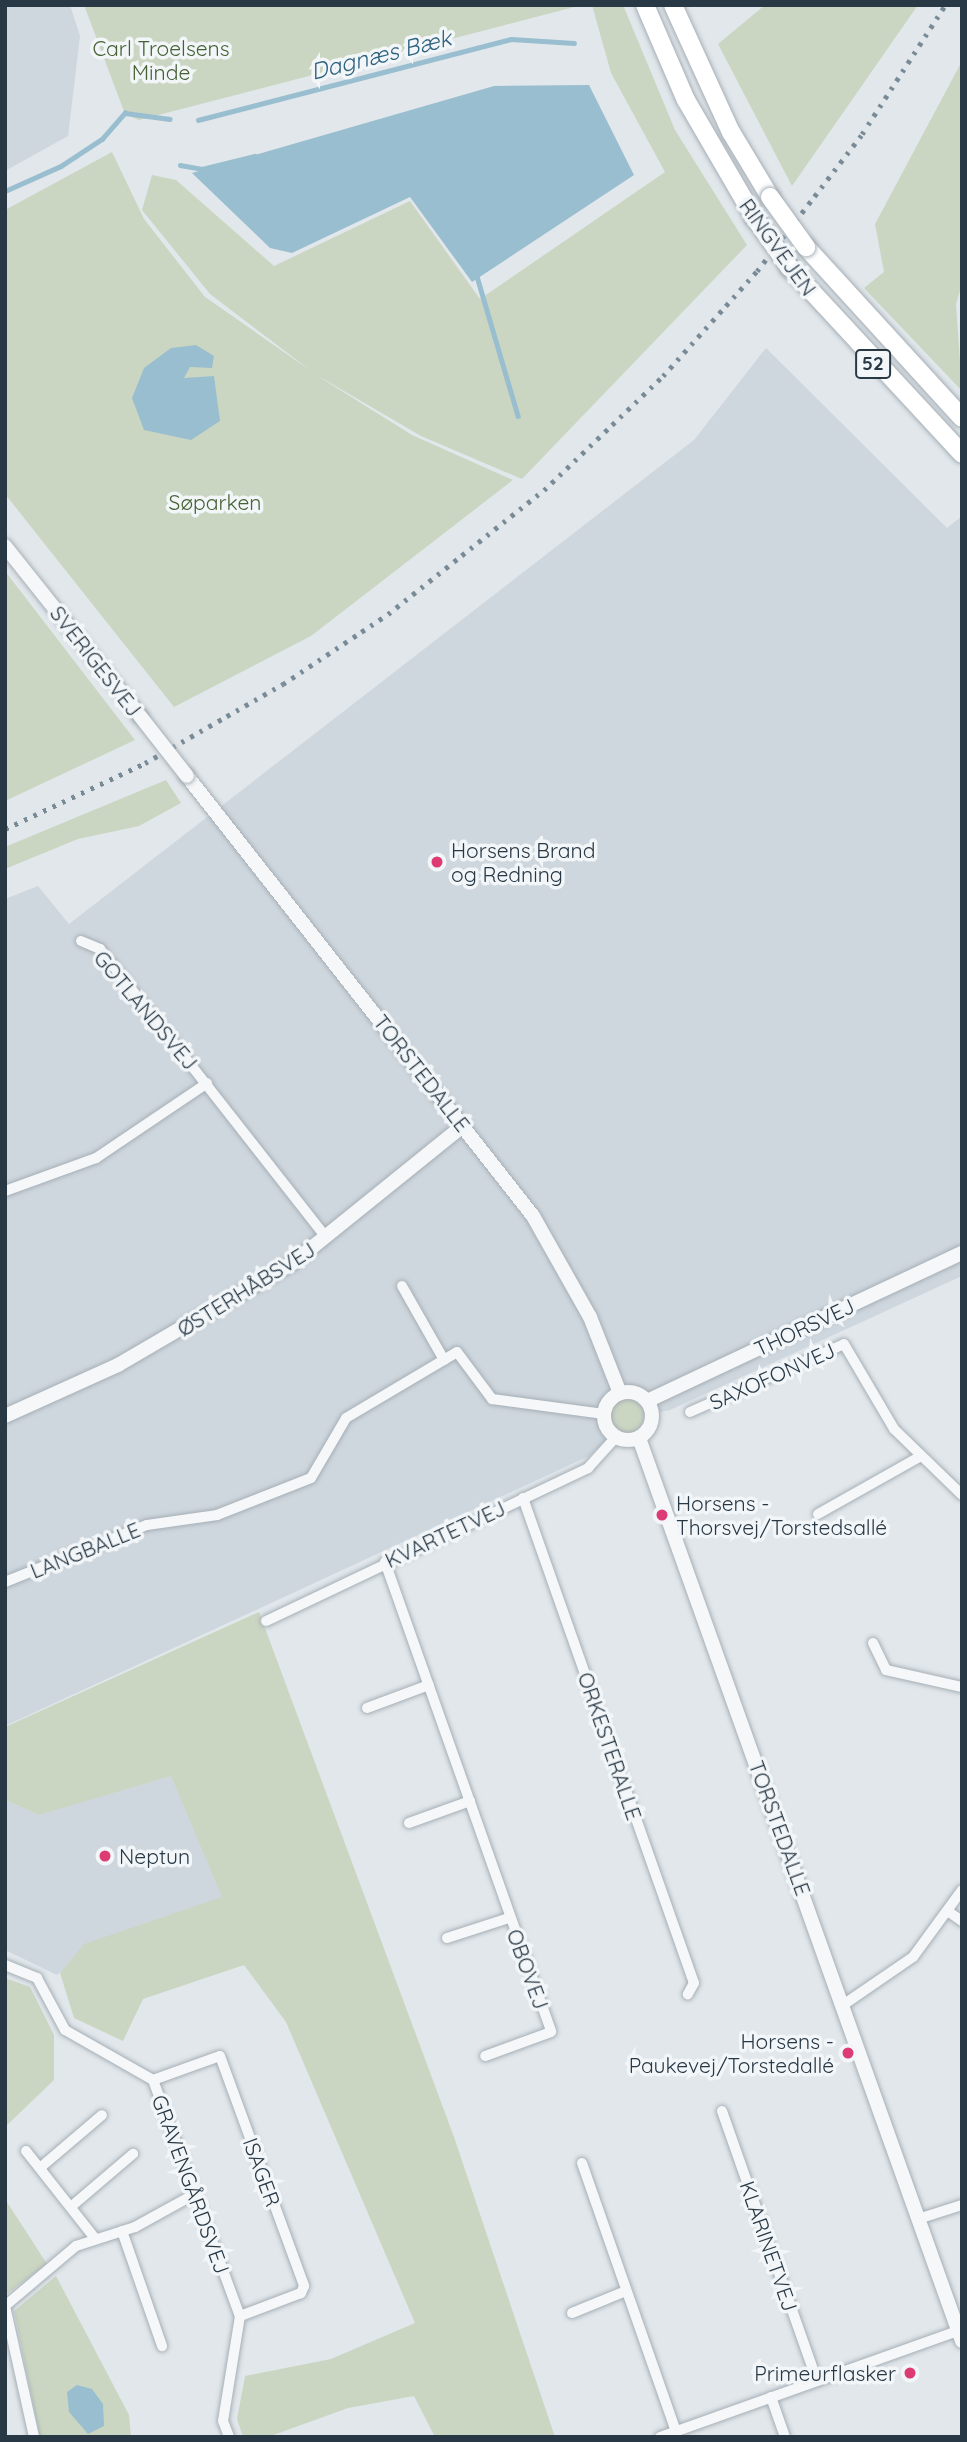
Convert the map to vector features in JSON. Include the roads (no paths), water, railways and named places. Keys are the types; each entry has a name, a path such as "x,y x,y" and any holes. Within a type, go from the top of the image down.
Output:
{"main road":[{"name":"RINGVEJEN","path":"645,5 686,100 754,217 790,268 962,454"},
{"name":"RINGVEJEN","path":"673,5 725,121 770,197 806,247 962,418"}],"street":[{"name":"SVERIGESVEJ","path":"5,546 187,776"},
{"name":"TORSTEDALLE","path":"187,776 464,1125 557,1254 621,1393"},
{"name":"GOTLANDSVEJ","path":"81,941 100,949 327,1238"},
{"name":"GOTLANDSVEJ","path":"5,1191 108,1151 207,1083"},
{"name":"ØSTERHÅBSVEJ","path":"5,1416 196,1324 327,1238 464,1125"},
{"name":"THORSVEJ","path":"648,1401 962,1253"},
{"path":"402,1286 444,1360 457,1352 492,1399 604,1414"},
{"name":"SAXOFONVEJ","path":"690,1412 844,1344 883,1415 921,1457 962,1495"},
{"name":"LANGBALLE","path":"5,1582 147,1525 217,1516 311,1478 346,1418 444,1360"},
{"path":"621,1393 648,1401 652,1421 639,1438 616,1437 604,1414 621,1393"},
{"name":"KVARTETVEJ","path":"266,1621 385,1562 588,1468 616,1437"},
{"name":"TORSTEDALLE","path":"639,1438 960,2336"},
{"path":"818,1514 921,1457"},
{"name":"ORKESTERALLE","path":"523,1498 694,1983 688,1994"},
{"name":"OBOVEJ","path":"385,1562 551,2032 485,2056"},
{"path":"873,1643 886,1670 962,1687"},
{"path":"367,1708 429,1685"},
{"path":"409,1823 470,1801"},
{"path":"843,2005 913,1957 950,1912 962,1890"},
{"path":"950,1912 962,1921"},
{"name":"OBOVEJ","path":"447,1938 509,1918"},
{"name":"GRAVENGÅRDSVEJ","path":"5,1965 37,1978 65,2030 153,2080 240,2316 223,2421 229,2437"},
{"name":"ISAGER","path":"153,2080 220,2056 304,2286 301,2293 240,2316"},
{"name":"KLARINETVEJ","path":"722,2111 817,2381"},
{"path":"41,2167 102,2115"},
{"path":"26,2151 73,2205 94,2237"},
{"path":"73,2205 133,2154"},
{"path":"582,2164 676,2431"},
{"path":"34,2437 5,2306 94,2237 122,2231 195,2194"},
{"path":"918,2219 962,2204"},
{"path":"122,2231 162,2346"},
{"path":"572,2313 626,2291"},
{"path":"660,2437 817,2381 960,2336"},
{"path":"771,2397 785,2437"}],"water":[{"path":"589,85 634,175 472,282 410,197 292,253 270,248 192,173 494,86"},
{"path":"196,345 214,356 212,368 190,367 184,378 214,376 220,421 191,440 144,430 132,398 144,368 171,348"},
{"path":"77,2385 92,2389 103,2404 104,2426 88,2434 69,2412 67,2392"}],"waterway":[{"name":"Dagnæs Bæk","path":"198,120 511,39 574,43"},
{"name":"Dagnæs Bæk","path":"5,191 61,166 102,139 125,113 170,119"},
{"path":"180,165 202,169 254,156"},
{"path":"476,273 518,416"}],"railway":[{"path":"5,829 145,763 283,684 388,614 544,490 663,376 757,271 862,134 945,5"}],"place":[{"name":"Horsens Brand og Redning","path":"437,862"},
{"name":"Horsens - Thorsvej/Torstedsallé","path":"662,1515"},
{"name":"Neptun","path":"105,1856"},
{"name":"Horsens - Paukevej/Torstedallé","path":"848,2053"},
{"name":"Primeurflasker","path":"910,2373"}],"park label":[{"name":"Carl Troelsens Minde","path":"161,60"},
{"name":"Søparken","path":"215,502"}]}
